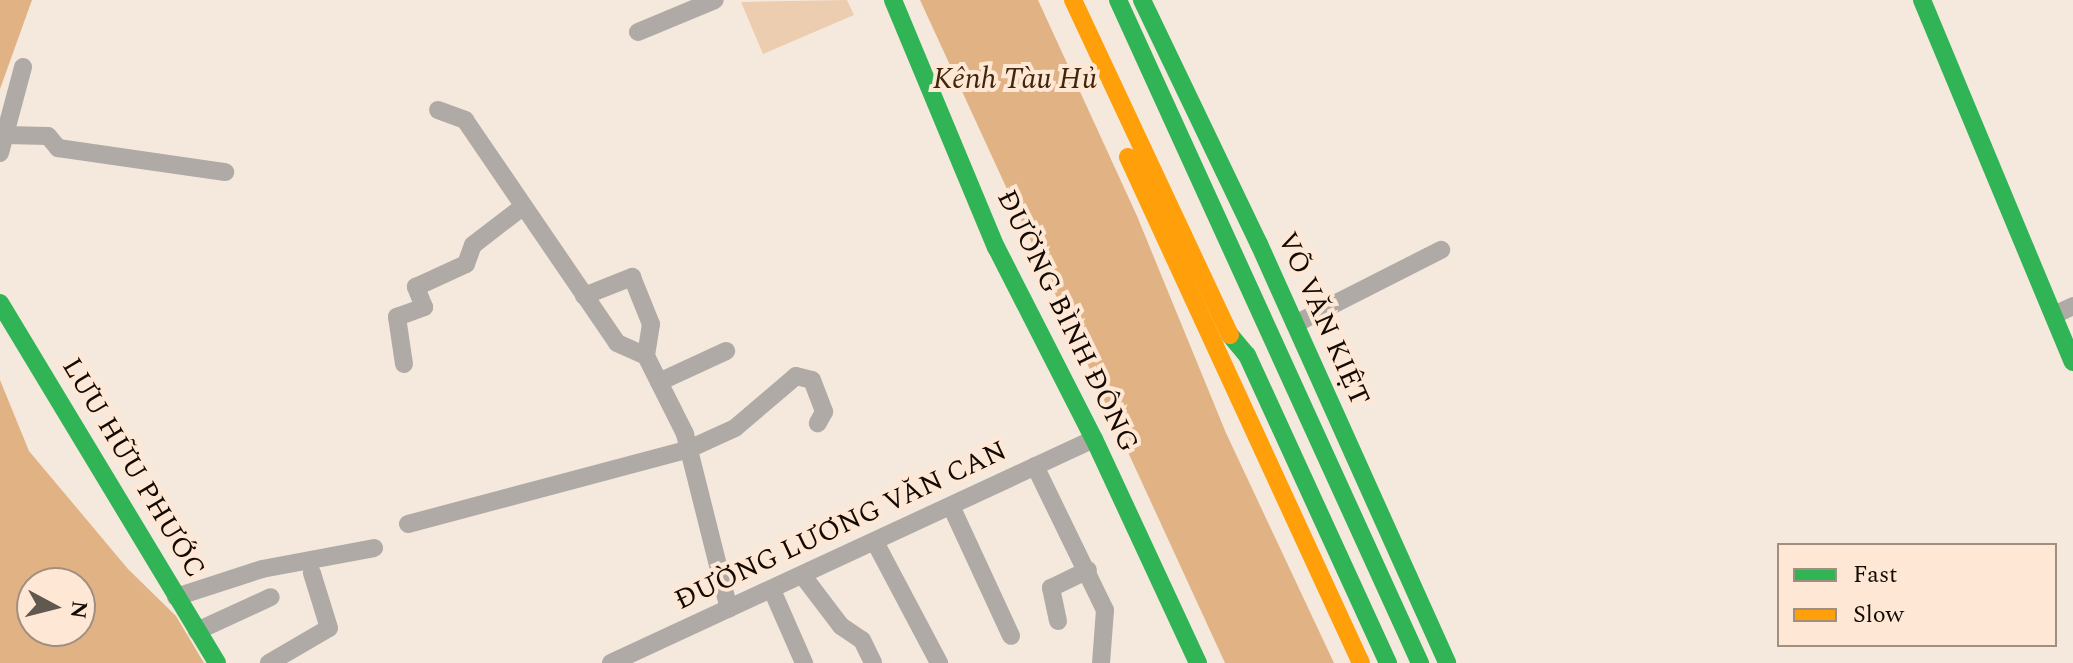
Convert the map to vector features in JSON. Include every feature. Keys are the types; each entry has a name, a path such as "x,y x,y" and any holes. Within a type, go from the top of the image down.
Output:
{"main road":[{"name":"ĐƯỜNG BÌNH ĐÔNG","path":"893,0 996,247 1094,439 1198,663"},
{"path":"1056,0 1361,663"},
{"path":"1073,0 1233,341 1247,355 1388,663"},
{"name":"VÕ VĂN KIỆT","path":"1118,0 1420,663"},
{"name":"VÕ VĂN KIỆT","path":"1142,0 1295,324 1447,663"},
{"path":"1922,0 2067,312"},
{"path":"1939,0 2067,312 2073,362"},
{"name":"LƯU HỮU PHƯỚC","path":"0,303 217,663"},
{"path":"1233,341 1234,360 1374,663"}],"street":[{"path":"638,32 715,0"},
{"path":"23,67 2,144 48,136 58,148 225,172"},
{"path":"438,110 465,120 521,208 617,343 646,356"},
{"path":"404,364 397,317 424,307 416,287 466,264 473,245 521,208"},
{"path":"1295,324 1441,250"},
{"path":"584,296 632,277 651,324 646,356 689,449 729,609"},
{"path":"659,382 726,351"},
{"path":"408,524 689,449 735,428 796,376 812,380 824,412 818,423"},
{"name":"ĐƯỜNG LƯƠNG VĂN CAN","path":"611,663 1094,439"},
{"path":"1035,466 1105,610 1101,663"},
{"path":"951,506 1011,636"},
{"path":"875,542 939,663"},
{"path":"176,597 262,569 374,548"},
{"path":"1058,621 1051,588 1088,570"},
{"path":"269,663 329,628 312,573"},
{"path":"803,576 841,626 862,640 873,663"},
{"path":"772,590 804,663"},
{"path":"197,631 271,597"}],"shaded area":[{"path":"847,0 854,15 763,54 741,2"}],"water":[{"path":"0,0 32,0 0,89"},
{"name":"Kênh Tàu Hủ","path":"920,0 1038,0 1137,216 1226,433 1334,663 1225,663"},
{"path":"0,380 29,451 128,569 176,616 204,663 0,663"}],"traffic: fast":[{"path":"893,0 996,247 1094,439 1198,663"},
{"path":"1118,0 1420,663"},
{"path":"1142,0 1259,244 1447,663"},
{"path":"1922,0 2073,362"},
{"path":"0,303 217,663"},
{"path":"1230,335 1247,355 1388,663"}],"traffic: slow":[{"path":"1073,0 1230,335"},
{"path":"1128,157 1361,663"}]}
